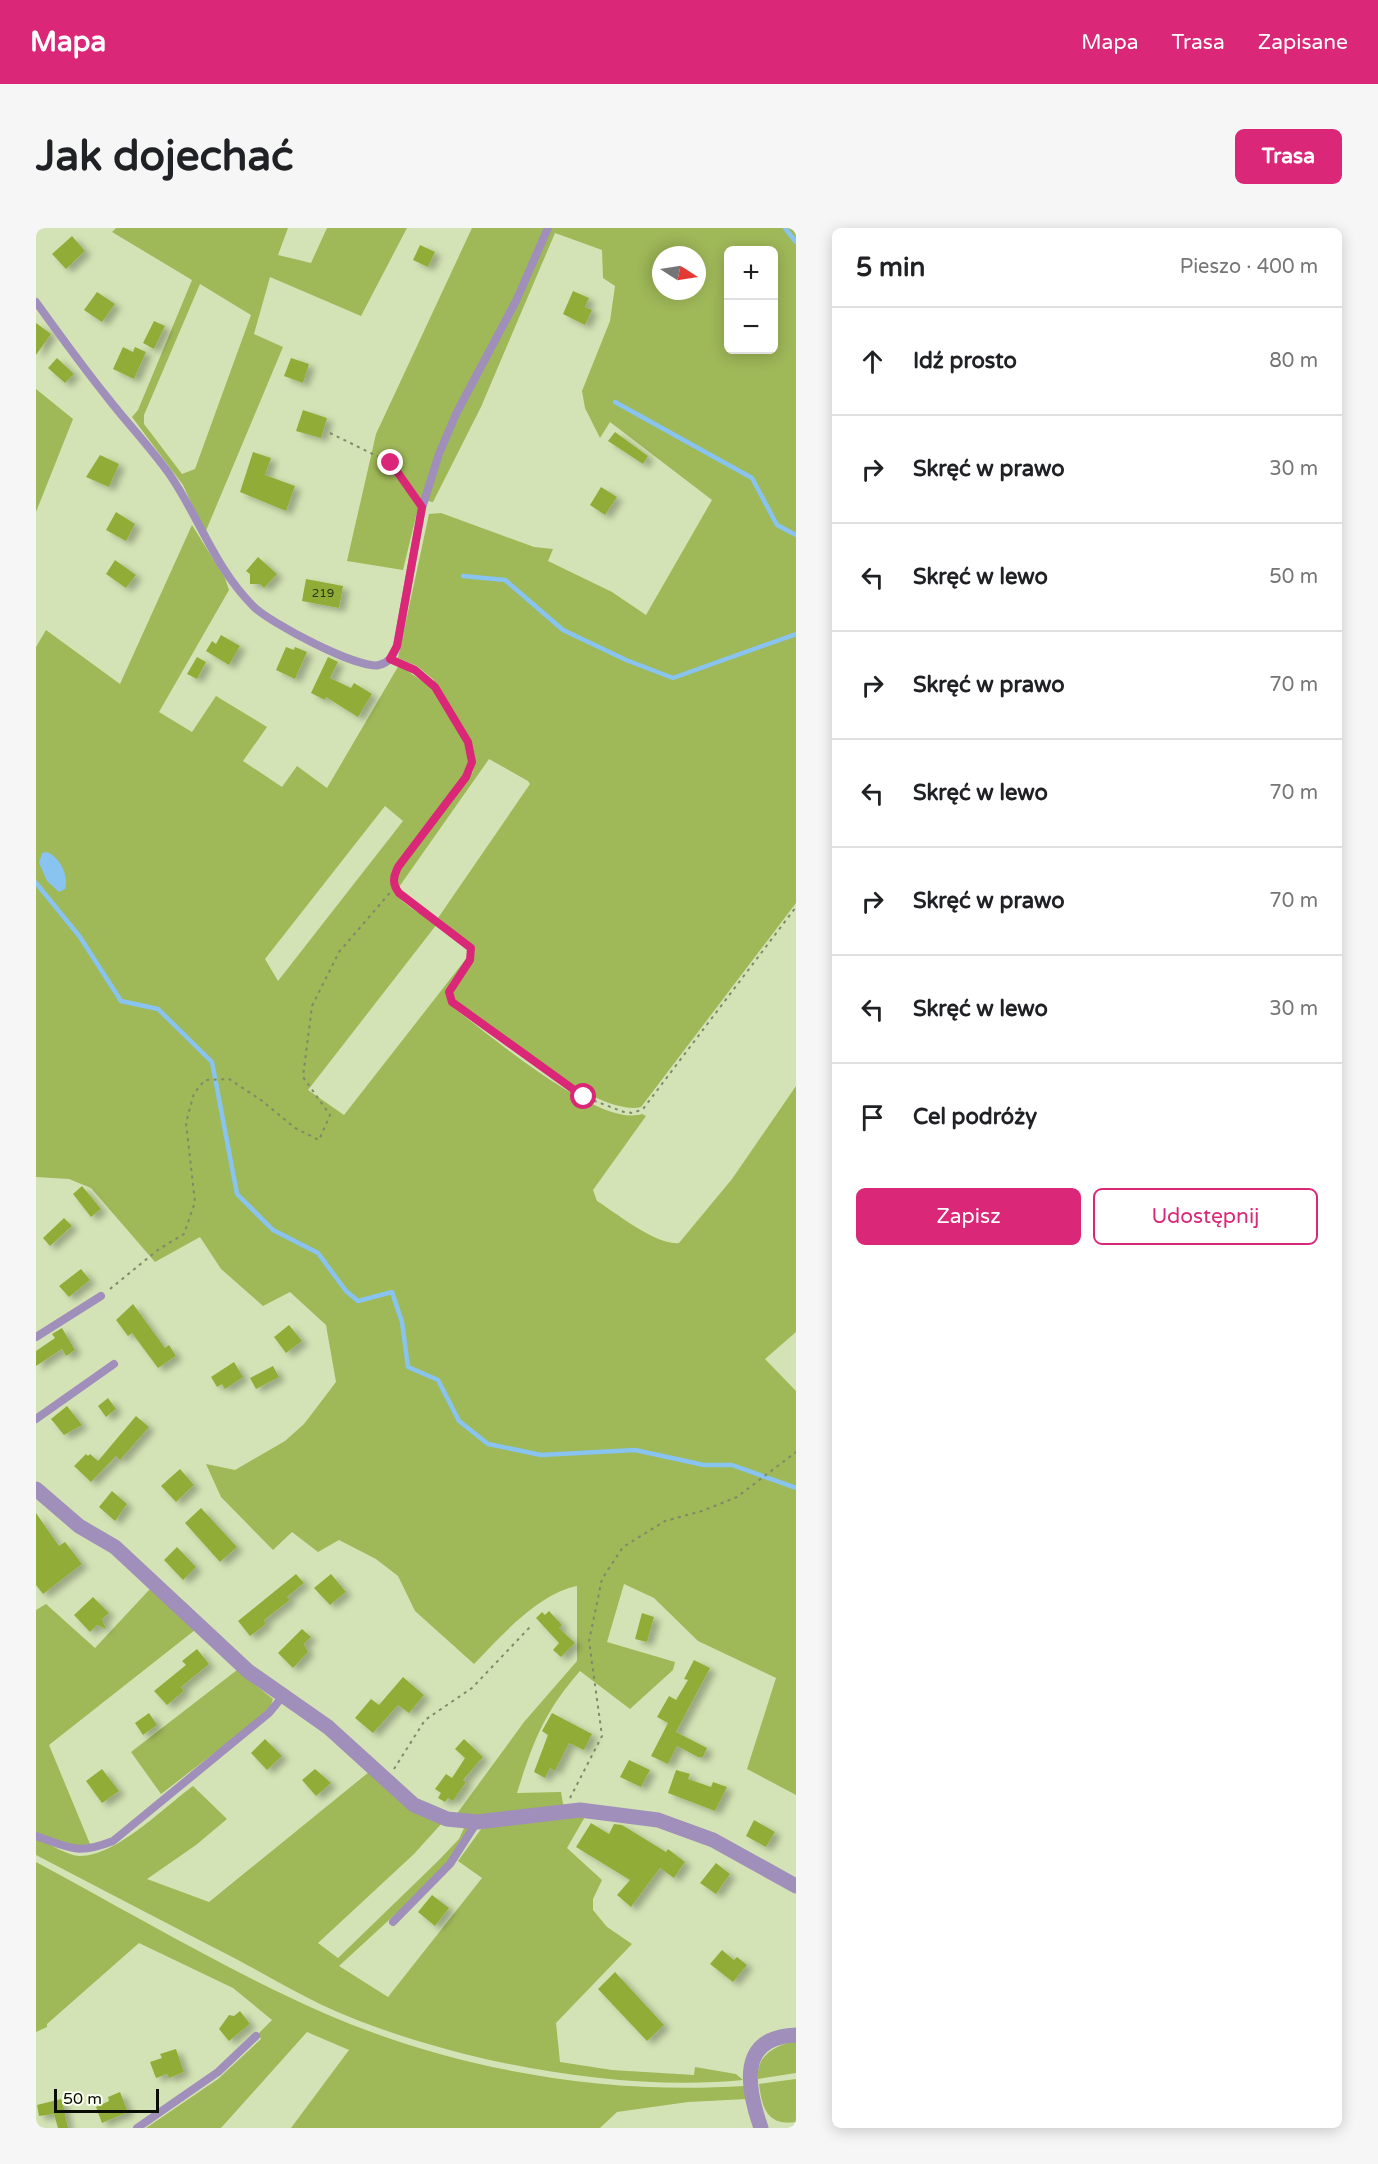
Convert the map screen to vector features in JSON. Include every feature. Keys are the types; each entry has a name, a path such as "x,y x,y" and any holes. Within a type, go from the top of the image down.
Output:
{"street":[{"path":"36,1489 79,1526 115,1547 248,1671 328,1726 414,1805 447,1819 477,1822 580,1810 658,1820 713,1840 796,1886"},
{"path":"760,2128 749,2076 752,2060 770,2041 796,2035"}],"lane":[{"path":"36,302 105,396 168,472 222,570 255,608 299,635 354,661 372,666 385,663 390,659 398,639 422,507 439,454 456,414 516,301 548,228"},
{"path":"36,1337 101,1296"},
{"path":"36,1419 114,1364"},
{"path":"36,1836 82,1850 113,1841 269,1713 283,1696"},
{"path":"393,1922 450,1864 477,1822"},
{"path":"137,2128 218,2072 256,2036"}],"path":[{"path":"330,433 391,463 422,507"},
{"path":"390,659 415,670 435,687 468,742 472,762 466,777 398,867 394,875 394,887 471,948 470,960 449,992 452,1002 584,1097 612,1109 633,1113 647,1103 796,908"},
{"path":"101,1296 159,1249 184,1234 195,1202 192,1157 186,1123 194,1093 205,1080 229,1079 261,1100 295,1128 318,1140 330,1115 303,1077 312,1006 339,952 394,887"},
{"path":"567,1813 571,1794 602,1736 589,1641 602,1579 623,1546 665,1521 702,1511 737,1497 796,1452"},
{"path":"386,1781 425,1720 472,1688 530,1628"}],"green space":[{"path":"116,228 288,228 278,255 311,263 327,228 407,228 361,316 270,277 254,334 283,347 205,533 183,485 132,417 138,410 192,280 112,232","holes":["200,284 251,315 195,469 182,474 144,424 144,415"]},
{"path":"472,228 796,228 796,903 641,1107 622,1107 599,1099 573,1086 519,1051 456,1004 453,996 453,989 470,963 474,948 438,918 530,784 528,781 489,759 399,887 396,878 398,873 473,772 475,762 473,750 467,747 469,758 464,774 392,873 391,882 398,897 437,924 308,1090 344,1115 469,955 449,988 448,995 455,1009 519,1058 573,1094 623,1115 642,1114 646,1116 593,1190 597,1201 637,1228 670,1243 679,1243 732,1179 796,1086 796,1332 765,1359 796,1391 796,1795 747,1769 776,1678 698,1641 654,1598 624,1584 607,1642 675,1662 673,1670 630,1709 580,1671 557,1700 541,1728 517,1793 561,1792 564,1809 481,1816 456,1815 524,1722 577,1661 577,1586 549,1597 535,1607 508,1629 474,1664 415,1611 398,1576 376,1559 339,1540 318,1552 292,1532 273,1550 221,1497 206,1464 235,1470 285,1441 304,1424 336,1382 326,1325 290,1292 263,1306 221,1269 200,1237 155,1262 91,1188 69,1179 36,1177 36,647 46,630 120,684 192,525 225,578 229,590 159,712 192,732 216,696 267,727 243,761 282,787 297,766 327,788 399,665 432,688 434,680 417,666 398,658 429,514 441,513 534,547 553,549 548,561 612,592 646,615 712,500 610,422 600,438 585,408 582,391 610,321 615,286 603,278 602,250 555,233 481,407 433,502 420,500 403,570 347,561 376,434","holes":["385,806 403,821 278,981 265,959"]},
{"path":"36,389 73,419 36,512"},
{"path":"150,1589 195,1630 49,1745 90,1844 80,1847 36,1833 36,1610 46,1604 95,1648"},
{"path":"237,1670 273,1699 269,1711 161,1794 131,1752"},
{"path":"369,1772 442,1823 414,1854 318,1943 338,1958 438,1861 459,1839 465,1826 470,1827 453,1856 426,1886 339,1966 388,1997 482,1878 458,1861 484,1825 586,1815 567,1848 602,1880 593,1899 593,1910 607,1927 632,1944 556,2023 560,2062 612,2070 694,2075 695,2067 736,2074 743,2080 693,2083 584,2076 528,2068 419,2041 368,2024 322,2005 36,1855 36,1839 79,1856 108,1848 124,1840 193,1786 227,1819 196,1845 147,1879 209,1902"},
{"path":"36,1862 253,1979 326,2014 376,2034 478,2064 531,2074 584,2082 637,2086 691,2088 744,2086 747,2099 688,2102 617,2112 600,2128 291,2128 349,2050 307,2032 221,2128 146,2128 218,2079 261,2039 258,2034 272,2020 233,1988 139,1943 47,2024 47,2027 36,2032"},
{"path":"796,2040 796,2073 758,2079 758,2070 764,2057 775,2048"},
{"path":"796,2079 796,2122 786,2123 772,2118 764,2108 759,2084"}],"water":[{"path":"47,852 59,862 66,878 65,889 59,892 47,881 39,863 42,853"}],"building":[{"path":"72,236 85,251 66,269 52,254"},
{"path":"420,245 435,252 428,267 413,260"},
{"path":"573,291 589,298 585,307 592,310 585,325 563,314"},
{"path":"97,292 115,304 102,322 84,310"},
{"path":"154,321 165,326 154,349 143,343"},
{"path":"36,323 51,334 36,355"},
{"path":"123,347 133,352 135,347 146,352 134,379 113,369"},
{"path":"57,358 74,374 65,383 48,368"},
{"path":"291,358 309,364 303,383 284,376"},
{"path":"303,410 327,418 321,438 296,431"},
{"path":"615,432 648,456 643,464 608,441"},
{"path":"253,452 271,458 265,475 295,486 286,511 240,492"},
{"path":"100,455 119,464 109,487 86,477"},
{"path":"601,487 617,497 605,515 590,505"},
{"path":"116,512 135,524 126,541 106,530"},
{"path":"258,557 277,574 264,588 260,584 250,584 250,574 246,571"},
{"path":"115,560 136,575 126,588 106,574"},
{"path":"306,579 343,586 339,608 302,601"},
{"path":"221,635 240,646 229,665 206,651 212,641 216,644"},
{"path":"286,647 294,650 295,647 307,652 295,679 276,670"},
{"path":"197,657 206,662 197,679 187,674"},
{"path":"328,657 338,662 330,678 351,688 354,683 372,694 358,717 326,697 325,700 311,693"},
{"path":"82,1186 101,1209 91,1217 73,1194"},
{"path":"64,1218 72,1226 50,1246 43,1238"},
{"path":"81,1269 90,1280 69,1297 59,1286"},
{"path":"133,1304 165,1348 169,1345 176,1356 158,1368 132,1333 128,1336 116,1320"},
{"path":"289,1325 302,1341 286,1353 274,1337"},
{"path":"62,1328 75,1350 66,1356 62,1349 36,1366 36,1351 55,1338 52,1334"},
{"path":"234,1362 243,1377 225,1389 222,1384 217,1387 211,1377"},
{"path":"273,1366 279,1377 256,1389 250,1378"},
{"path":"108,1398 116,1409 106,1417 98,1406"},
{"path":"67,1406 82,1425 64,1435 51,1419"},
{"path":"136,1416 149,1427 120,1460 116,1456 91,1482 74,1466 86,1454 88,1456 90,1454 98,1461"},
{"path":"180,1469 194,1485 176,1502 161,1486"},
{"path":"112,1491 127,1504 115,1521 99,1507"},
{"path":"201,1508 237,1547 220,1562 185,1523"},
{"path":"36,1513 59,1546 65,1542 82,1564 43,1594 36,1585"},
{"path":"177,1547 196,1567 183,1580 164,1560"},
{"path":"296,1574 304,1583 287,1597 290,1600 264,1620 266,1624 250,1636 238,1621"},
{"path":"331,1574 346,1592 330,1605 314,1588"},
{"path":"93,1597 109,1613 102,1619 106,1629 97,1625 90,1632 74,1615"},
{"path":"549,1611 562,1625 559,1628 575,1643 561,1657 553,1650 559,1643 536,1618 542,1612 545,1615"},
{"path":"642,1613 654,1617 647,1642 635,1639"},
{"path":"302,1629 311,1637 304,1644 308,1652 293,1668 278,1653"},
{"path":"197,1649 209,1664 181,1687 184,1691 167,1705 154,1691 186,1665 182,1661"},
{"path":"694,1660 710,1668 676,1732 707,1748 703,1757 698,1757 677,1746 668,1764 651,1756 668,1723 657,1717 669,1696 676,1700 688,1680 684,1679"},
{"path":"403,1677 424,1695 409,1713 398,1705 373,1733 355,1718 371,1699 379,1705"},
{"path":"149,1713 157,1725 143,1735 135,1723"},
{"path":"552,1713 592,1734 584,1750 569,1743 555,1771 550,1768 545,1778 534,1772 548,1735 542,1731"},
{"path":"265,1739 282,1756 267,1770 251,1753"},
{"path":"464,1739 483,1757 463,1780 466,1782 453,1801 448,1798 445,1802 438,1798 441,1793 435,1789 446,1774 452,1778 465,1758 455,1749"},
{"path":"629,1760 650,1770 641,1787 620,1777"},
{"path":"102,1769 119,1791 102,1803 86,1781"},
{"path":"315,1769 331,1783 316,1796 302,1780"},
{"path":"676,1770 690,1774 688,1779 711,1787 713,1782 727,1787 715,1811 668,1793"},
{"path":"754,1820 775,1832 766,1847 746,1836"},
{"path":"591,1823 609,1834 614,1824 622,1825 666,1852 668,1849 685,1862 674,1878 660,1868 631,1907 617,1895 630,1880 576,1847"},
{"path":"716,1863 730,1874 716,1894 700,1883"},
{"path":"432,1895 449,1908 435,1926 418,1912"},
{"path":"722,1950 734,1960 737,1957 747,1965 733,1982 710,1964"},
{"path":"615,1972 664,2025 647,2041 598,1989"},
{"path":"240,2011 250,2024 229,2041 219,2029 229,2015 234,2016"},
{"path":"176,2049 184,2072 169,2078 167,2074 156,2078 150,2062 162,2058 160,2054"},
{"path":"120,2092 128,2112 102,2123 96,2107 109,2101 108,2097"},
{"path":"61,2099 68,2128 58,2128 54,2114 39,2116 37,2105"}],"waterway":[{"path":"785,228 796,242"},
{"path":"615,402 752,478 777,525 796,535"},
{"path":"463,576 505,580 563,630 626,660 673,678 796,634"},
{"path":"36,883 80,937 121,1001 158,1009 212,1062 237,1194 273,1230 318,1253 346,1291 358,1301 392,1292 402,1322 408,1367 438,1380 459,1421 488,1444 541,1455 635,1450 704,1465 732,1465 796,1488"}],"route":[{"path":"391,463 400,472 422,507 397,646 390,659 415,670 435,687 468,742 472,753 472,762 466,777 398,867 394,875 394,887 471,948 470,960 451,986 449,996 452,1002 584,1097"}]}
